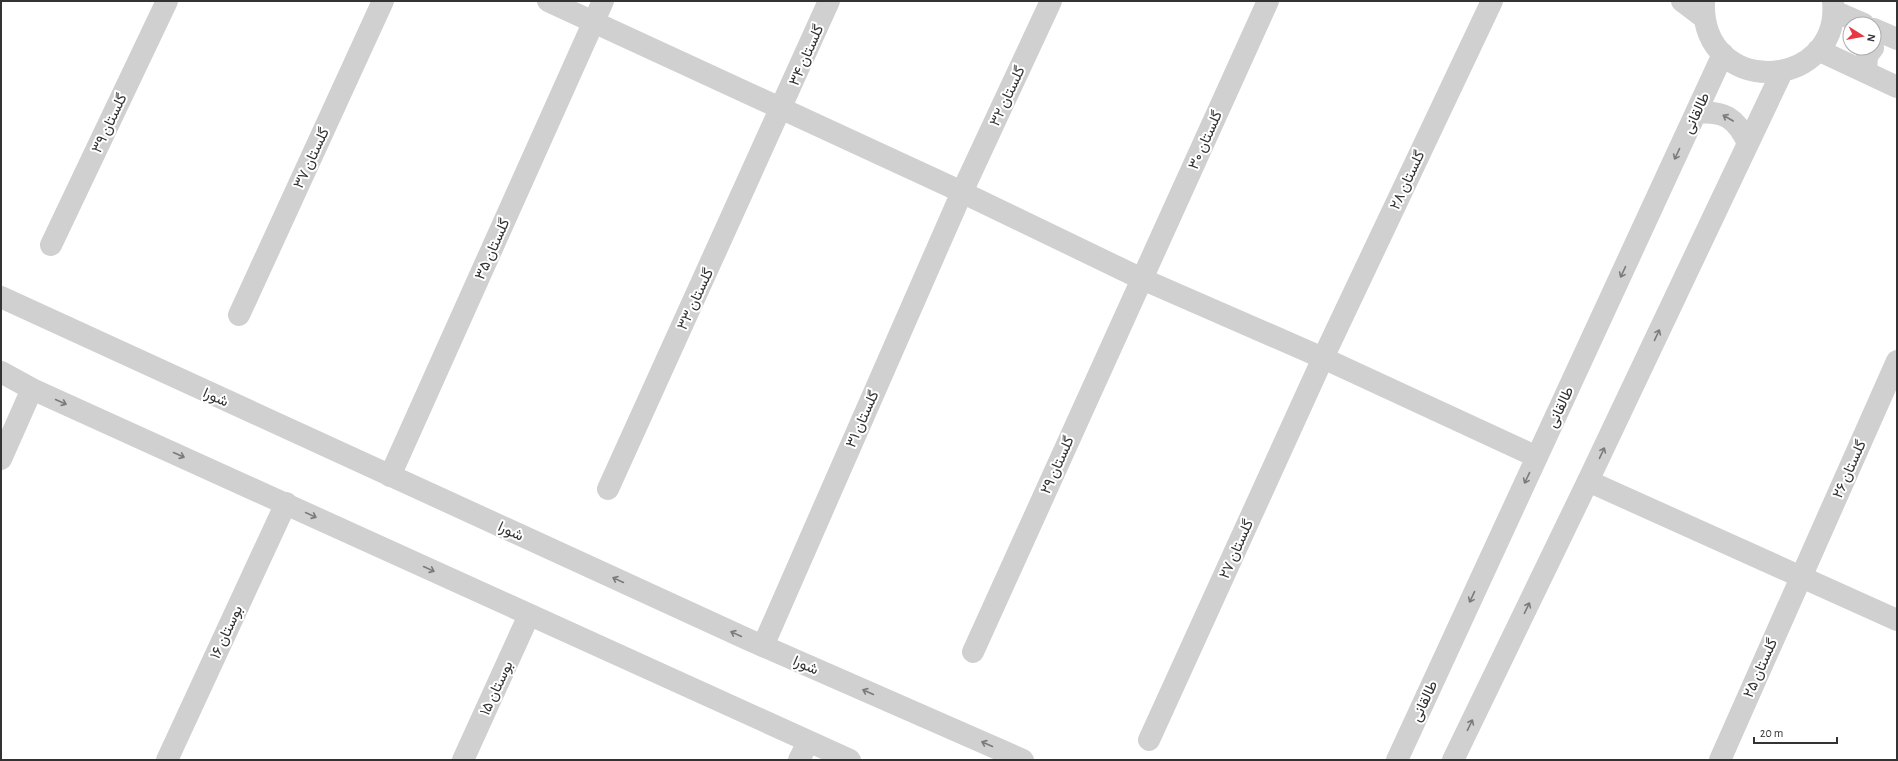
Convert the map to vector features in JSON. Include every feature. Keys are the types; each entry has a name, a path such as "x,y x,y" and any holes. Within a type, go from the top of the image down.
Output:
{"street":[{"name":"گلستان ۳۹","path":"51,245 167,1"},
{"name":"گلستان ۳۷","path":"239,315 383,1"},
{"path":"548,1 962,192 1142,279 1323,358 1537,457"},
{"name":"گلستان ۳۵","path":"390,476 603,1"},
{"name":"گلستان ۳۴","path":"782,109 829,1"},
{"name":"گلستان ۳۲","path":"962,192 1051,1"},
{"name":"گلستان ۳۰","path":"1142,279 1268,1"},
{"name":"گلستان ۲۸","path":"1323,358 1492,1"},
{"path":"1682,1 1704,9 1710,37 1723,54 1740,67 1760,73 1782,72 1802,64 1818,50 1829,32 1833,6 1850,16"},
{"path":"1818,50 1897,87"},
{"name":"طالقانی","path":"1397,760 1723,54"},
{"path":"1866,72 1867,56"},
{"path":"1453,760 1588,481 1782,72"},
{"name":"گلستان ۳۳","path":"608,489 782,109"},
{"path":"1696,113 1712,112 1728,117 1741,128 1748,143"},
{"name":"گلستان ۳۱","path":"763,646 962,192"},
{"name":"گلستان ۲۹","path":"973,652 1142,279"},
{"name":"شورا","path":"1,297 763,646 1023,760"},
{"name":"گلستان ۲۷","path":"1149,740 1323,358"},
{"name":"گلستان ۲۶","path":"1800,576 1897,361"},
{"path":"1,372 32,388 529,615 804,751 850,760"},
{"path":"1,459 32,388"},
{"path":"1588,481 1897,620"},
{"name":"بوستان ۱۶","path":"167,760 286,503"},
{"name":"گلستان ۲۵","path":"1720,760 1800,576"},
{"name":"بوستان ۱۵","path":"463,760 529,615"}]}
